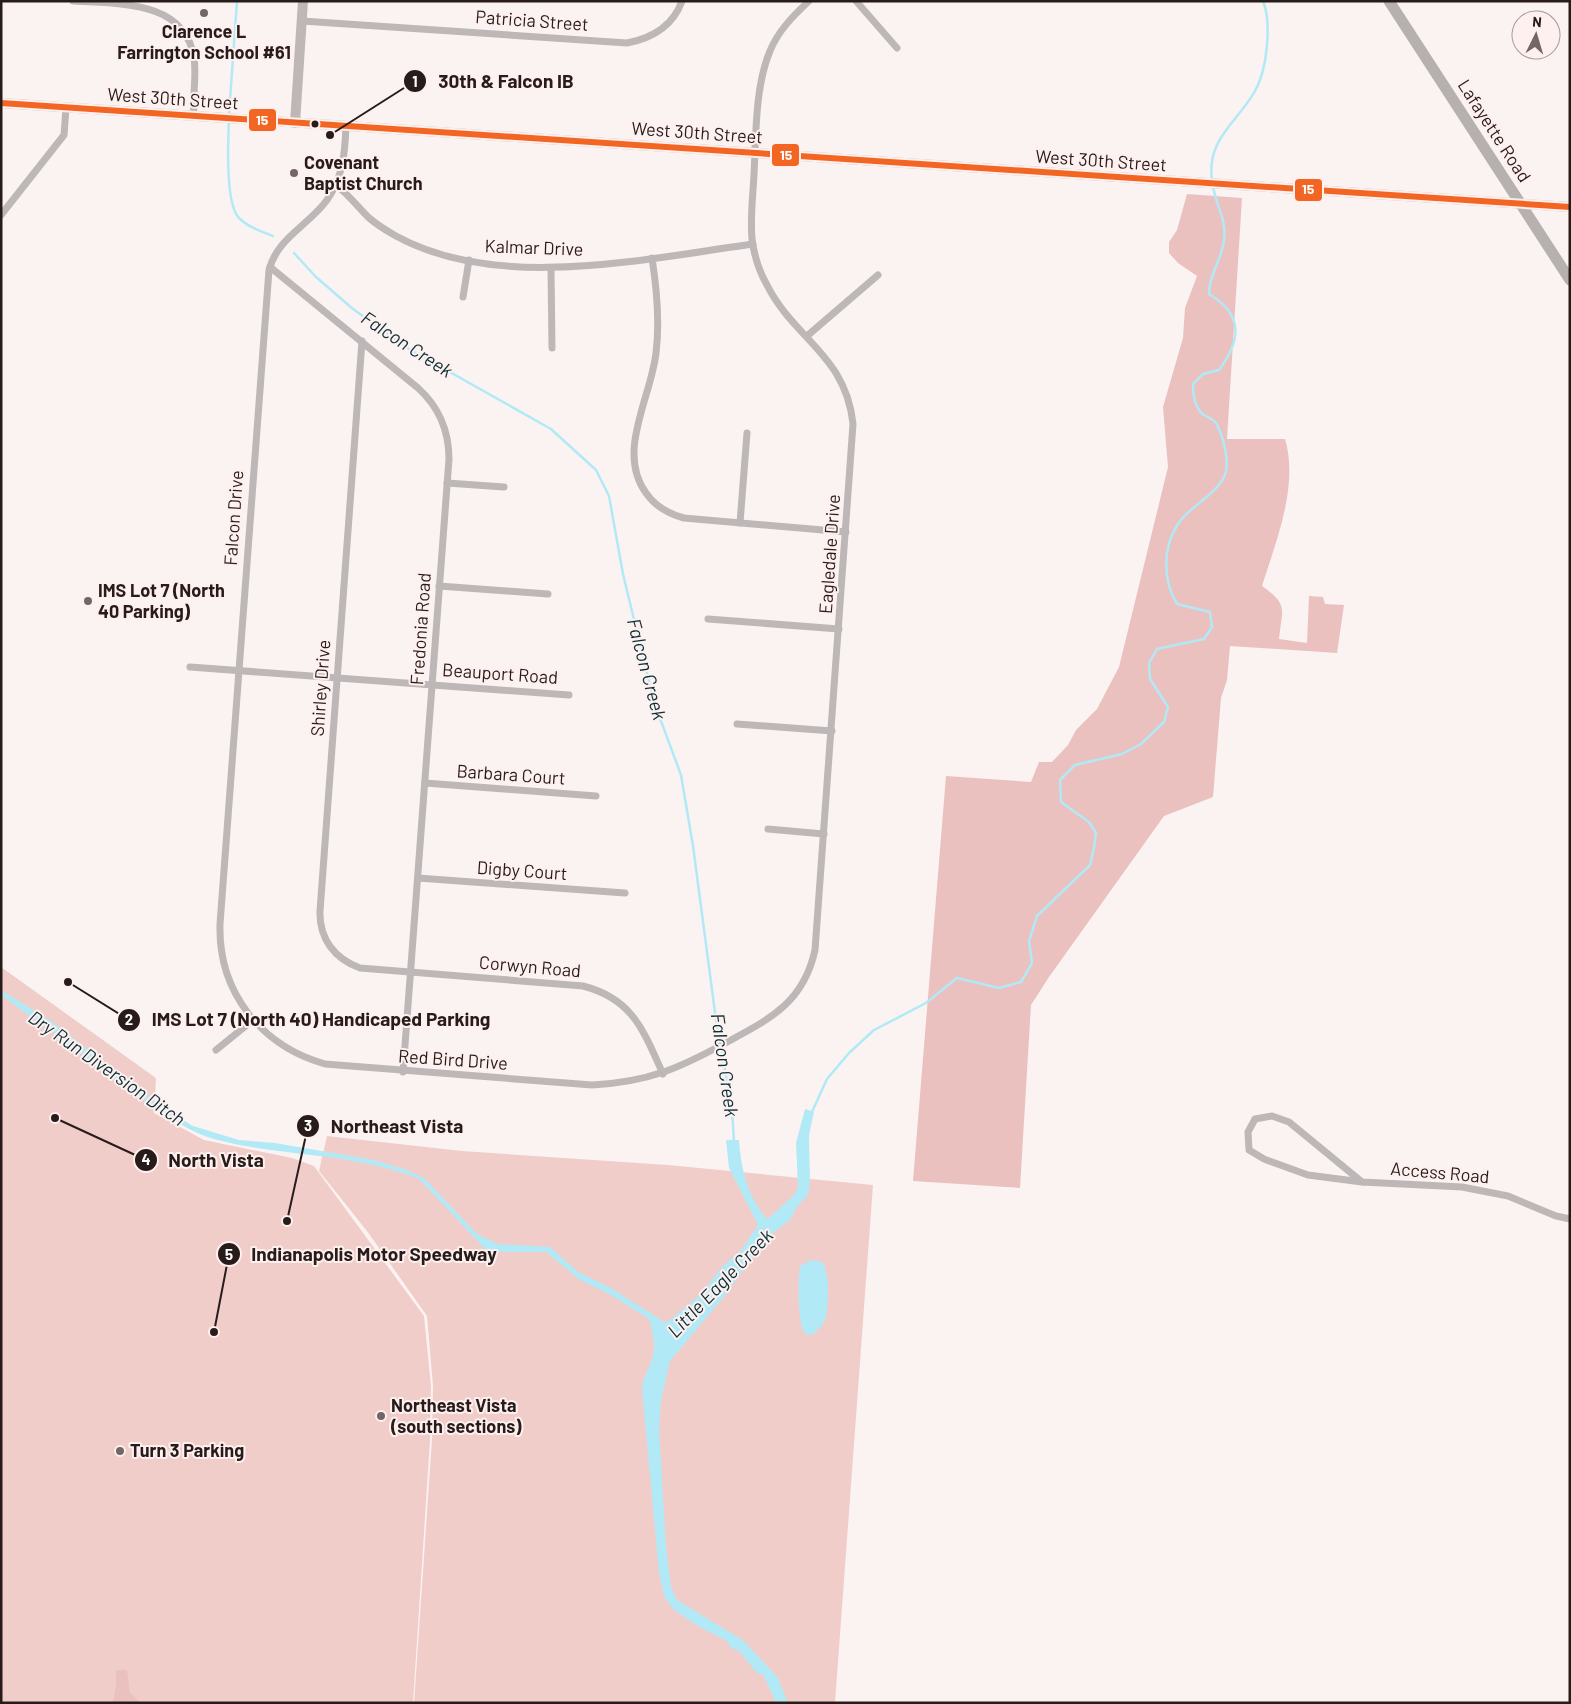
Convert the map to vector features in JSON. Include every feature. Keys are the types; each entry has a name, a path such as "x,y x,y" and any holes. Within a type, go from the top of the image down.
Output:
{"main road":[{"path":"295,123 303,1"},
{"name":"Lafayette Road","path":"1389,1 1570,280"},
{"name":"West 30th Street","path":"1,104 1570,207"}],"street":[{"path":"73,1 141,6 160,11 173,20 186,35 193,54 194,116"},
{"name":"Patricia Street","path":"302,21 627,43 644,39 660,31 673,18 682,1"},
{"name":"Eagledale Drive","path":"663,1074 712,1051 781,1011 799,990 808,972 816,943 853,436 851,408 838,375 772,294 761,274 753,244 752,220 755,153 761,85 766,60 783,28 809,1"},
{"path":"856,1 897,48"},
{"path":"1,215 64,135 66,108"},
{"name":"Falcon Drive","path":"253,1020 240,1002 229,981 220,939 270,266 290,236 321,208 336,185 344,160 346,126"},
{"name":"Kalmar Drive","path":"336,185 353,199 368,217 396,235 426,249 469,260 551,268 652,258 753,244"},
{"path":"652,258 657,296 658,334 653,376 634,443 634,462 637,477 649,497 669,513 691,520 846,532"},
{"path":"463,297 469,260"},
{"name":"Fredonia Road","path":"270,266 418,388 436,408 446,428 448,444 447,483 403,1072"},
{"path":"551,268 552,348"},
{"path":"807,336 878,275"},
{"name":"Shirley Drive","path":"362,341 320,911 321,927 331,948 348,963 368,970 410,972"},
{"path":"740,523 747,433"},
{"path":"447,483 504,487"},
{"path":"439,586 548,594"},
{"path":"708,619 839,629"},
{"name":"Beauport Road","path":"190,667 569,695"},
{"path":"737,724 832,731"},
{"name":"Barbara Court","path":"425,783 596,796"},
{"path":"768,829 824,834"},
{"name":"Digby Court","path":"418,878 625,893"},
{"name":"Corwyn Road","path":"410,972 583,986 598,990 622,1004 635,1017 663,1074"},
{"path":"216,1050 253,1020"},
{"name":"Red Bird Drive","path":"253,1020 281,1046 315,1061 339,1067 592,1085 634,1082 663,1074"},
{"name":"Access Road","path":"1362,1182 1289,1122 1272,1116 1255,1119 1248,1132 1249,1150 1264,1159 1308,1175 1362,1182 1462,1187 1508,1196 1556,1216 1570,1218"}],"shaded area":[{"path":"1187,194 1242,198 1227,439 1285,439 1289,457 1288,494 1279,532 1262,586 1276,598 1282,608 1279,639 1307,643 1309,596 1323,597 1325,604 1344,605 1337,653 1230,646 1227,680 1221,698 1213,797 1164,816 1031,1005 1020,1188 913,1181 946,776 1031,782 1039,762 1052,762 1068,745 1076,730 1097,709 1119,667 1168,467 1163,407 1183,338 1185,308 1197,276 1178,263 1169,253 1169,242 1177,230"},
{"path":"1,967 156,1078 154,1113 204,1140 292,1158 314,1166 424,1316 431,1386 430,1440 413,1703 1,1703"},
{"path":"327,1136 462,1151 668,1165 873,1185 835,1703 414,1703 432,1439 433,1386 427,1316 367,1231 319,1171"},
{"path":"116,1670 127,1670 130,1693 141,1703 113,1703"}],"water":[{"name":"Dry Run Diversion Ditch","path":"1,990 51,1021 158,1105 193,1126 239,1140 275,1143 374,1160 407,1170 424,1178 477,1234 498,1244 550,1247 578,1272 611,1288 666,1323 700,1295 722,1267 742,1249 758,1225 729,1168 726,1140 739,1140 741,1161 746,1181 759,1209 766,1218 769,1218 794,1195 798,1187 796,1143 805,1109 814,1112 809,1135 810,1181 808,1195 797,1207 790,1220 766,1238 727,1293 670,1361 661,1400 659,1429 666,1547 671,1587 677,1600 744,1641 778,1678 788,1703 776,1703 763,1674 758,1674 739,1651 731,1648 727,1641 696,1625 673,1609 664,1596 659,1573 642,1389 654,1351 649,1319 609,1294 580,1280 546,1252 488,1252 419,1179 395,1170 343,1159 239,1145 207,1137 194,1131 163,1114 1,995"},
{"path":"811,1260 822,1262 825,1267 828,1290 825,1319 813,1335 805,1334 802,1329 799,1301 800,1266"}],"waterway":[{"name":"Falcon Creek","path":"229,114 237,1"},
{"name":"Little Eagle Creek","path":"1212,181 1211,166 1218,143 1255,91 1263,71 1268,34 1266,10 1263,1"},
{"name":"Falcon Creek","path":"229,120 228,172 231,200 235,211 239,218 247,224 273,236"},
{"name":"Little Eagle Creek","path":"811,1114 827,1079 849,1053 874,1030 926,1003 957,978 999,988 1021,982 1032,963 1029,941 1037,916 1090,865 1094,848 1096,833 1089,822 1061,802 1060,780 1075,765 1122,754 1141,744 1164,722 1168,707 1150,679 1149,663 1157,649 1204,639 1212,627 1210,612 1177,604 1169,585 1166,564 1169,543 1178,524 1189,511 1221,483 1225,475 1227,463 1219,428 1215,422 1198,409 1193,388 1193,384 1203,374 1219,370 1232,348 1235,338 1233,319 1220,302 1209,294 1211,280 1221,254 1225,233 1223,219 1213,186"},
{"name":"Falcon Creek","path":"294,253 316,277 353,309 409,349 551,429 596,470 609,496 623,574 654,702 681,775 693,846 716,1020 732,1109 734,1142"}],"transit line":[{"name":"15","path":"1,103 1570,207"}],"place":[{"name":"Clarence L Farrington School #61","path":"204,13"},
{"name":"30th & Falcon IB","path":"330,135"},
{"name":"Covenant Baptist Church","path":"294,173"},
{"name":"IMS Lot 7 (North 40 Parking)","path":"88,601"},
{"name":"IMS Lot 7 (North 40) Handicaped Parking","path":"68,982"},
{"name":"North Vista","path":"55,1118"},
{"name":"Northeast Vista","path":"287,1221"},
{"name":"Indianapolis Motor Speedway","path":"214,1332"},
{"name":"Northeast Vista (south sections)","path":"381,1416"},
{"name":"Turn 3 Parking","path":"120,1451"}]}
